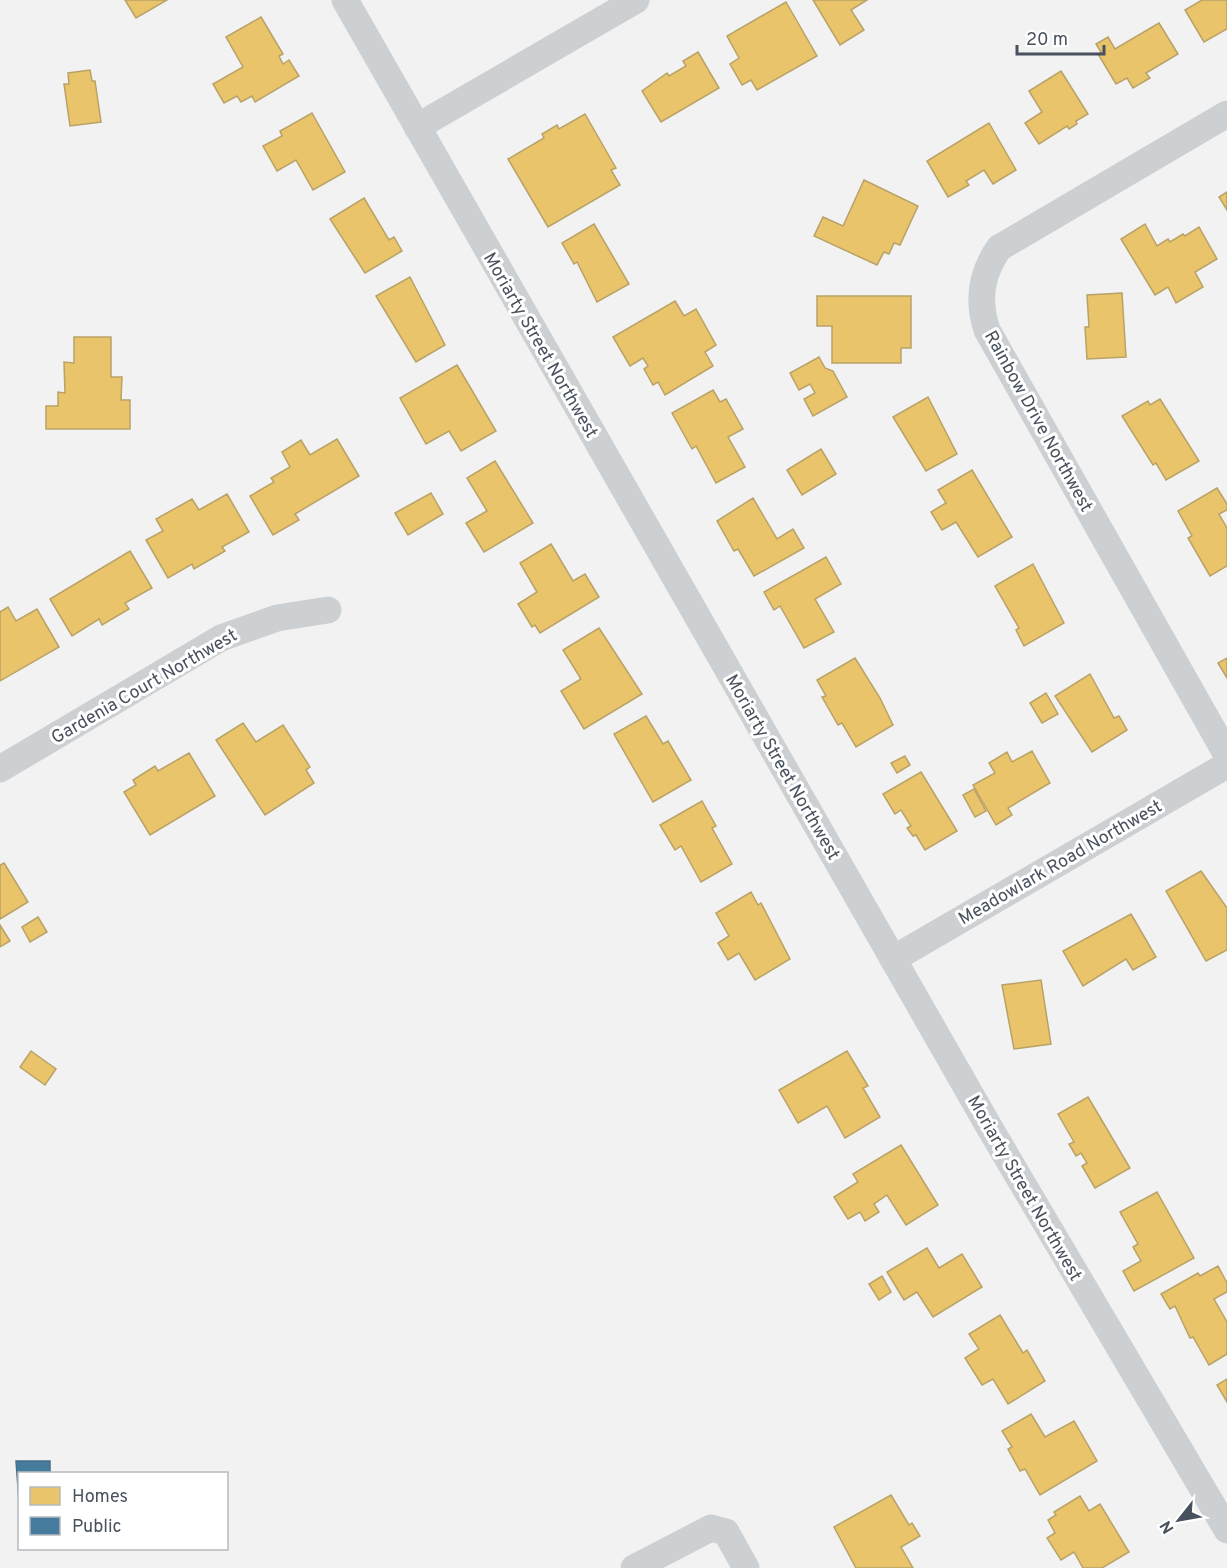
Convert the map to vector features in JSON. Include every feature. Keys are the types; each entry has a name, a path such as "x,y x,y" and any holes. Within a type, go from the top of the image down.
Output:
{"street":[{"name":"Moriarty Street Northwest","path":"345,0 893,959 1227,1530"},
{"path":"417,128 636,0"},
{"name":"Rainbow Drive Northwest","path":"1227,114 999,248 989,262 981,291 982,314 987,330 1227,755"},
{"name":"Gardenia Court Northwest","path":"0,769 221,638 277,618 328,610"},
{"name":"Meadowlark Road Northwest","path":"893,959 1227,765"},
{"path":"634,1568 711,1528 726,1532 746,1568"}],"building: Homes":[{"path":"125,0 167,0 136,18"},
{"path":"813,0 867,0 851,10 864,30 840,45"},
{"path":"1202,0 1227,0 1227,29 1204,42 1185,10"},
{"path":"786,2 817,56 757,90 751,80 742,85 730,64 739,58 727,36"},
{"path":"261,17 283,54 279,56 283,64 289,60 299,76 255,102 252,96 241,102 237,96 224,103 213,84 243,67 226,37"},
{"path":"1159,23 1178,54 1146,73 1150,78 1133,88 1127,78 1116,84 1098,54 1101,52 1096,44 1108,37 1115,49"},
{"path":"698,52 719,88 661,122 642,91 667,73 669,76 686,66 683,61"},
{"path":"90,70 92,81 95,81 101,122 70,126 64,84 69,84 68,73"},
{"path":"1061,71 1088,114 1076,121 1077,124 1069,129 1067,126 1039,144 1025,123 1042,112 1029,91"},
{"path":"312,113 345,172 313,190 296,160 277,171 263,146 282,136 280,131"},
{"path":"585,114 616,168 611,170 620,185 548,227 508,159 544,138 542,134 557,125 559,129"},
{"path":"989,123 1016,170 993,184 984,170 966,181 969,185 948,197 927,161"},
{"path":"864,180 918,206 900,245 894,243 889,254 884,252 877,265 814,236 823,217 843,226"},
{"path":"1227,192 1227,210 1219,197"},
{"path":"364,198 389,240 394,237 402,251 365,273 330,219"},
{"path":"594,224 629,284 597,302 577,262 574,264 562,243"},
{"path":"1145,224 1157,246 1168,239 1170,242 1183,234 1185,236 1199,227 1217,259 1195,272 1203,287 1176,303 1168,287 1155,295 1121,239"},
{"path":"410,277 445,345 416,362 376,296"},
{"path":"1122,293 1126,357 1087,359 1085,327 1089,327 1087,295"},
{"path":"817,296 911,296 911,348 901,348 901,363 832,363 832,326 817,326"},
{"path":"675,301 684,316 696,309 716,345 705,352 713,366 665,395 658,382 653,385 644,369 648,366 643,358 630,366 613,337"},
{"path":"74,337 111,337 111,377 122,377 121,400 130,400 130,429 46,429 46,406 58,406 58,392 65,393 64,362 74,363"},
{"path":"819,357 825,368 833,371 847,397 813,416 804,399 815,393 810,384 799,390 790,373"},
{"path":"457,365 496,431 461,451 449,431 426,444 400,398"},
{"path":"713,390 720,402 726,399 743,429 728,437 745,467 716,483 696,446 692,449 672,413"},
{"path":"928,397 957,454 926,471 893,417"},
{"path":"1160,399 1199,461 1166,480 1156,463 1153,465 1122,416 1148,401 1150,405"},
{"path":"337,439 359,476 295,514 299,520 273,535 250,496 274,482 271,478 290,467 282,452 301,440 310,455"},
{"path":"821,449 836,474 802,495 787,470"},
{"path":"495,461 533,523 484,552 466,523 487,511 467,478"},
{"path":"972,470 1012,537 978,557 956,522 942,530 931,512 946,503 938,490"},
{"path":"1217,488 1227,504 1227,510 1219,514 1227,528 1227,566 1210,576 1188,538 1192,536 1178,511"},
{"path":"431,493 443,514 408,535 395,513"},
{"path":"227,494 249,532 222,547 225,551 194,569 192,564 168,578 146,540 163,531 156,519 192,499 199,510"},
{"path":"753,498 777,539 793,529 804,548 754,576 738,549 734,551 717,521"},
{"path":"551,544 573,581 585,574 599,597 540,633 535,625 532,627 518,604 537,592 520,563"},
{"path":"130,551 152,588 125,603 129,609 102,625 99,619 72,636 50,599"},
{"path":"826,557 841,584 815,599 834,632 804,648 780,606 774,610 764,592"},
{"path":"1033,564 1064,623 1024,646 1016,630 1019,628 995,586"},
{"path":"8,607 16,621 37,609 59,647 0,681 0,612"},
{"path":"599,628 642,694 584,729 561,691 581,679 563,650"},
{"path":"855,658 880,698 893,725 856,747 842,723 838,725 822,697 826,696 817,680"},
{"path":"1227,658 1227,678 1218,663"},
{"path":"1090,674 1114,718 1119,716 1127,730 1092,752 1055,696"},
{"path":"1046,693 1058,714 1042,723 1030,703"},
{"path":"646,716 663,744 668,741 691,780 653,802 614,734"},
{"path":"243,723 256,742 283,725 310,767 306,770 314,783 265,815 216,740"},
{"path":"1032,751 1050,783 1008,808 1012,815 996,825 973,785 995,773 989,763 1007,752 1012,762"},
{"path":"189,753 215,796 150,835 124,792 136,785 133,780 155,766 158,771"},
{"path":"905,756 910,765 897,773 891,763"},
{"path":"921,772 957,831 925,850 916,835 913,836 907,828 911,826 901,810 895,814 883,794"},
{"path":"974,789 986,811 975,817 963,795"},
{"path":"702,801 716,826 712,828 732,864 701,882 681,846 675,850 660,825"},
{"path":"4,863 28,902 0,919 0,865"},
{"path":"1201,871 1227,908 1227,950 1206,961 1166,891"},
{"path":"751,892 758,905 761,903 790,959 755,980 739,953 728,960 718,943 729,936 716,913"},
{"path":"1131,914 1156,957 1133,970 1126,959 1083,986 1063,951"},
{"path":"38,917 47,932 30,942 22,927"},
{"path":"0,925 10,941 0,947"},
{"path":"1041,980 1051,1044 1014,1049 1002,985"},
{"path":"31,1051 56,1069 45,1085 20,1067"},
{"path":"847,1051 868,1086 863,1088 880,1117 845,1138 827,1106 798,1123 779,1090"},
{"path":"1088,1097 1130,1168 1095,1188 1082,1166 1087,1163 1081,1153 1076,1156 1069,1144 1074,1142 1058,1114"},
{"path":"901,1145 938,1205 906,1225 887,1195 874,1204 879,1212 865,1221 860,1212 848,1219 834,1197 858,1182 853,1174"},
{"path":"1157,1192 1194,1258 1134,1291 1123,1271 1141,1261 1133,1247 1138,1244 1120,1212"},
{"path":"927,1248 939,1268 962,1254 982,1287 933,1317 917,1292 904,1300 887,1272"},
{"path":"1218,1266 1227,1283 1227,1292 1214,1299 1227,1322 1227,1354 1209,1365 1193,1337 1190,1338 1175,1306 1170,1309 1161,1294 1198,1273 1200,1276"},
{"path":"882,1276 891,1292 879,1300 869,1284"},
{"path":"1000,1315 1023,1353 1027,1350 1045,1381 1008,1404 993,1379 982,1385 965,1358 979,1349 969,1334"},
{"path":"1227,1379 1227,1402 1217,1385"},
{"path":"1031,1414 1045,1437 1074,1421 1097,1461 1040,1495 1025,1469 1020,1471 1008,1449 1012,1447 1002,1431"},
{"path":"891,1495 909,1525 912,1523 920,1536 901,1547 913,1568 856,1568 834,1527"},
{"path":"1080,1496 1089,1511 1100,1504 1129,1552 1102,1568 1083,1568 1074,1552 1061,1560 1047,1538 1055,1533 1048,1520 1056,1515 1054,1512"}],"building: Public":[{"path":"16,1461 50,1461 50,1472 18,1472 18,1488"}]}
